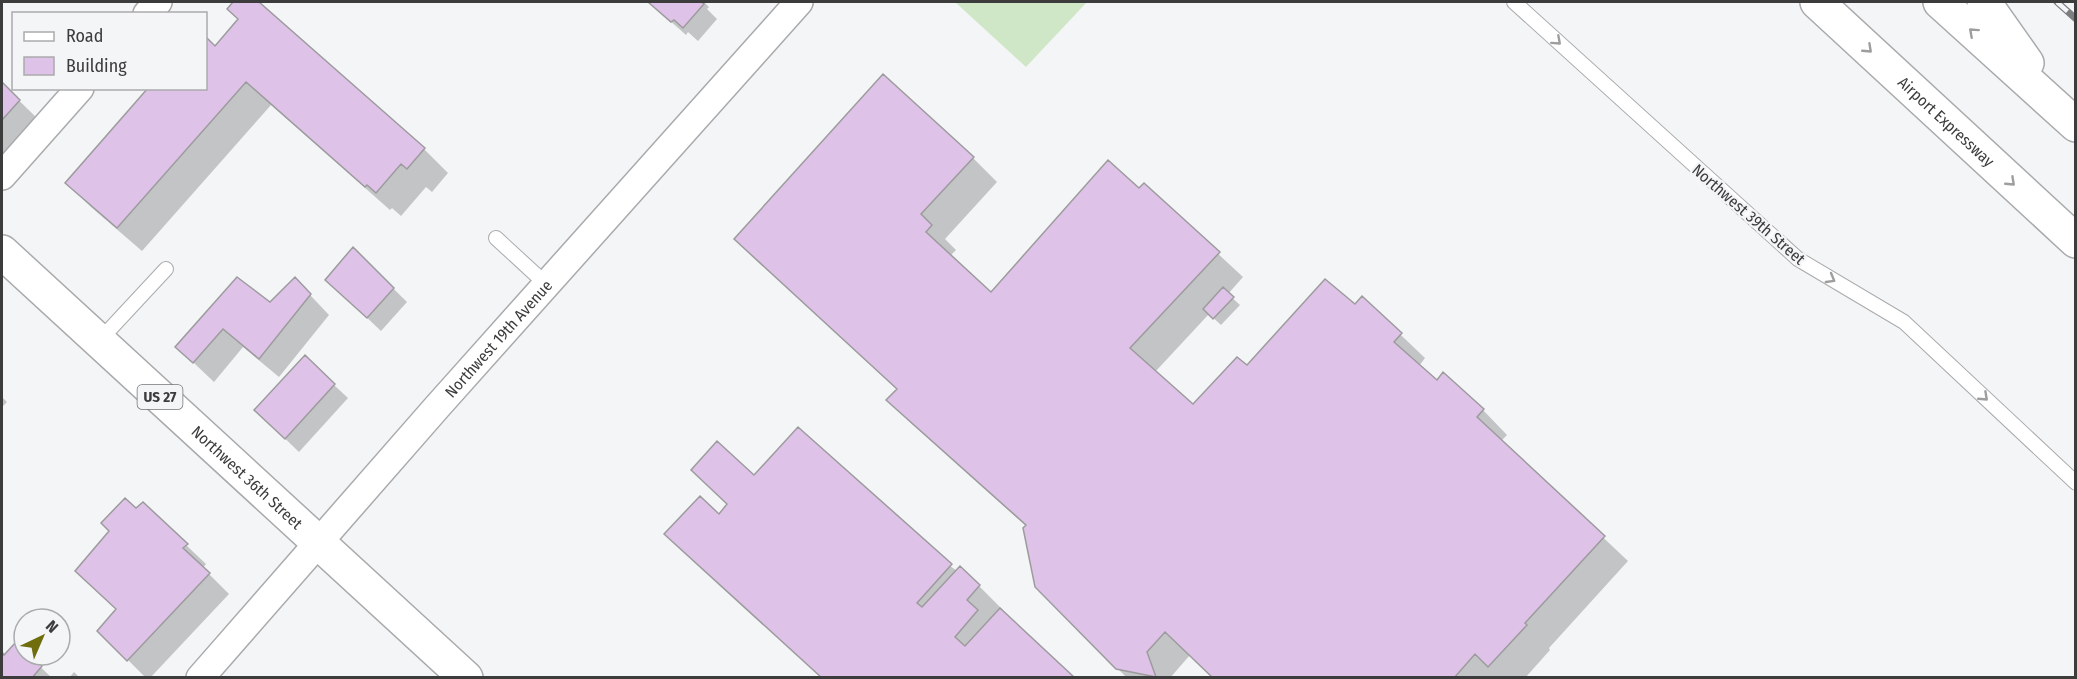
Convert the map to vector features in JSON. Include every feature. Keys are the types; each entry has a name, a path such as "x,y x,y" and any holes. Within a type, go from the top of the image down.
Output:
{"main road":[{"name":"Airport Expressway","path":"1817,2 2076,241"},
{"path":"1940,2 2069,119"},
{"path":"1983,2 2069,119"},
{"name":"Northwest 36th Street","path":"2,252 466,678"}],"street":[{"name":"Northwest 19th Avenue","path":"200,678 546,284 799,2"},
{"path":"2,176 78,90"}],"lane":[{"name":"Northwest 39th Street","path":"1514,2 1798,259 1904,322 2076,483"},
{"path":"496,238 546,284"},
{"path":"99,341 166,269"}],"green space":[{"path":"955,2 1087,2 1026,67"}],"building":[{"path":"233,2 259,2 425,148 407,169 401,164 376,193 367,185 365,187 246,82 117,228 65,183 146,90 207,90 207,38 215,46 238,19 227,9"},
{"path":"648,2 701,2 704,4 683,28 674,20 671,22"},
{"path":"883,74 974,157 921,214 932,225 926,232 991,292 1108,160 1139,188 1144,183 1220,252 1130,348 1193,404 1237,357 1247,365 1325,279 1355,304 1362,296 1402,333 1394,342 1437,380 1443,372 1484,409 1477,417 1605,536 1488,667 1475,654 1454,678 1213,678 1165,632 1147,652 1156,677 1116,669 1035,587 1023,528 1026,525 886,400 897,389 734,239"},
{"path":"2,82 20,100 2,120"},
{"path":"353,247 394,288 367,318 325,280"},
{"path":"237,277 270,302 295,277 311,294 259,359 223,329 193,363 175,347"},
{"path":"1223,287 1234,297 1213,319 1203,309"},
{"path":"305,355 335,384 285,439 254,410"},
{"path":"798,427 952,564 917,603 922,607 960,566 980,585 967,600 978,610 955,637 965,646 1000,608 1075,678 822,678 664,534 700,496 719,514 727,504 691,470 717,441 754,475"},
{"path":"125,498 136,508 143,502 188,544 183,548 210,573 127,661 97,631 116,609 75,571 109,531 101,523"},
{"path":"12,646 12,667 41,667 32,678 2,678 2,652 4,655"}],"railway":[{"path":"2057,2 2076,19"}]}
